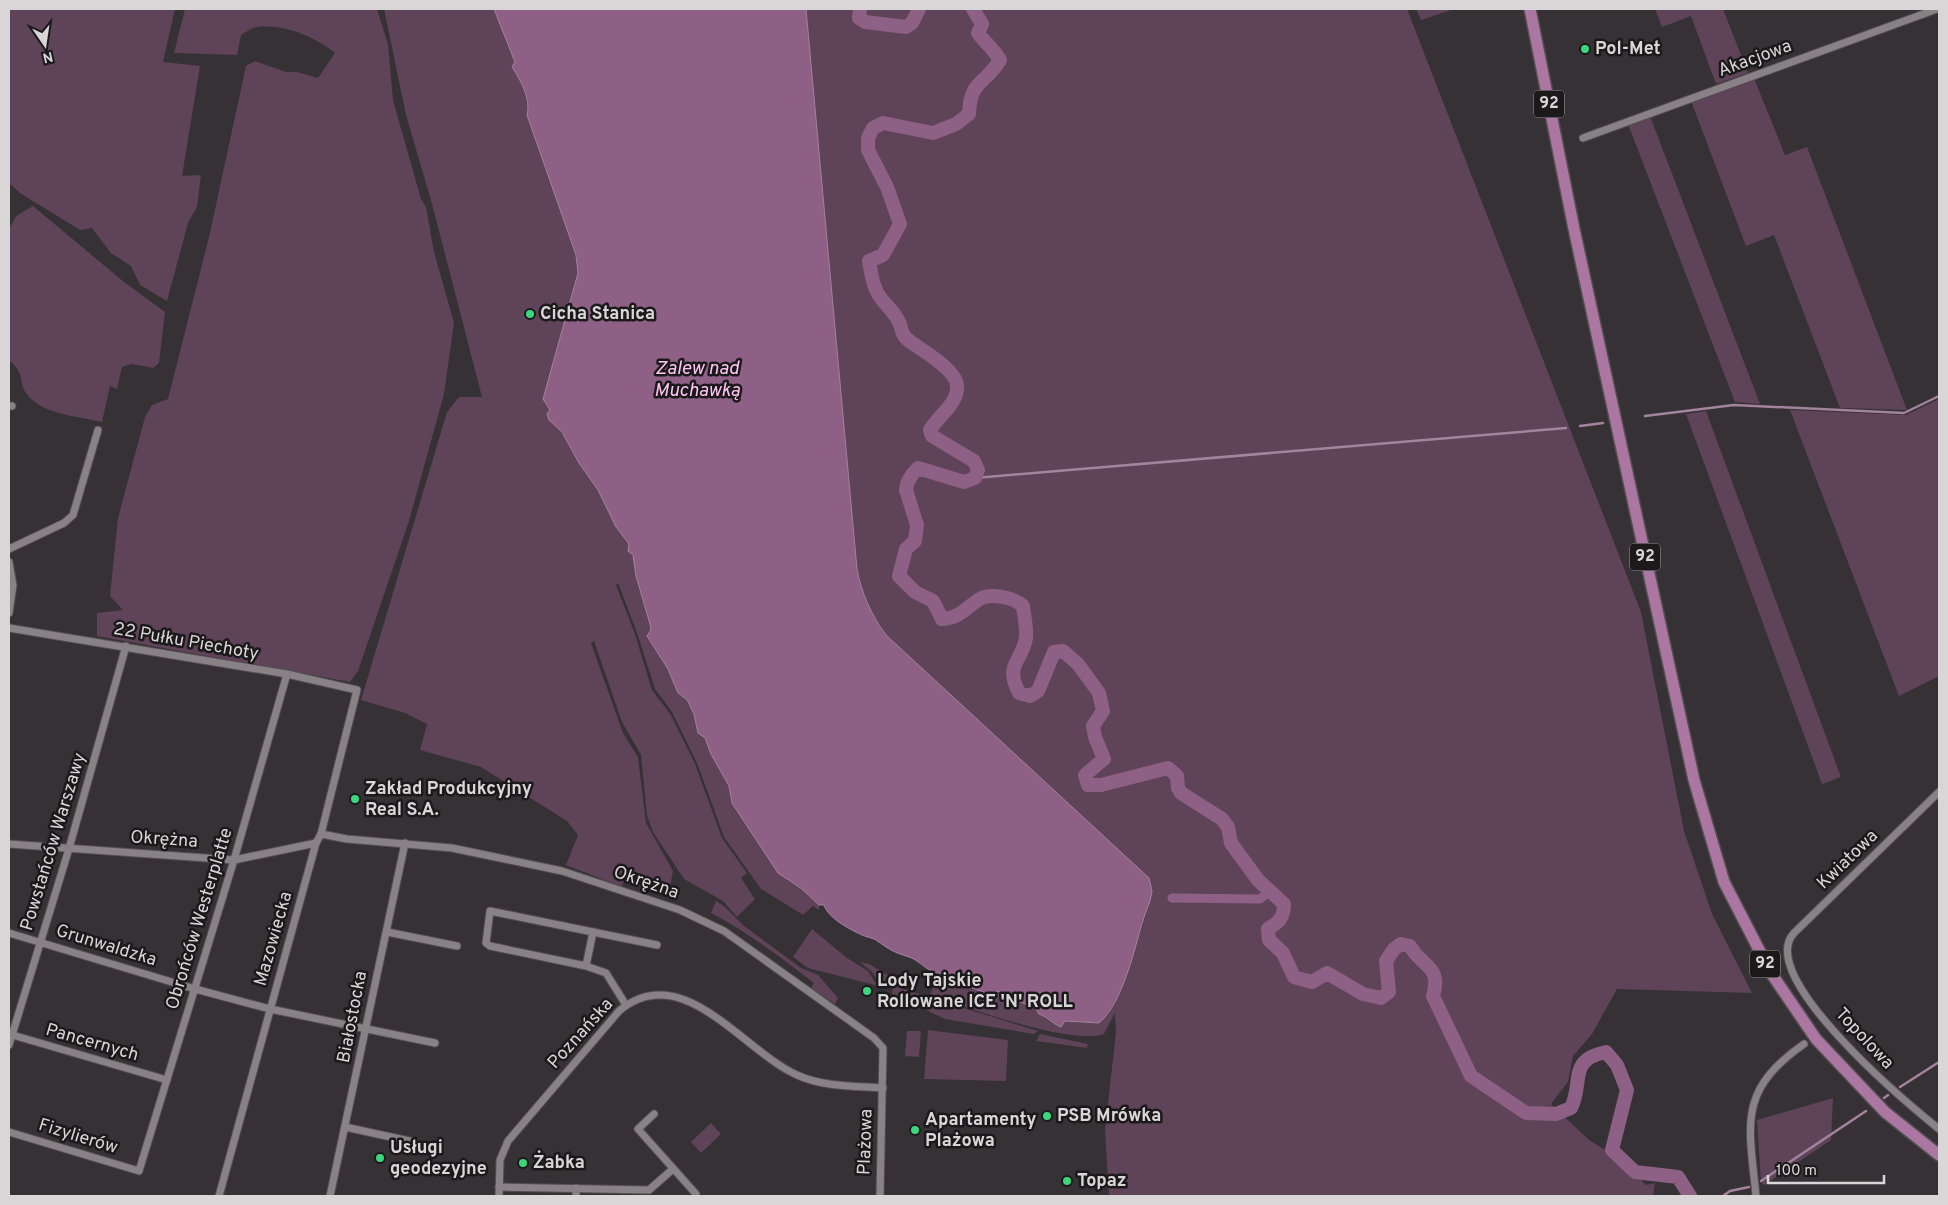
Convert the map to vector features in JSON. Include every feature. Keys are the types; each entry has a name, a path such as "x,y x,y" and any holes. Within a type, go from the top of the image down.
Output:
{"main road":[{"name":"92","path":"1530,9 1574,229 1694,780 1724,882 1771,974 1814,1036 1847,1074 1885,1112 1939,1155"}],"street":[{"name":"Akacjowa","path":"1583,138 1937,9"},
{"path":"9,549 64,522 73,514 98,430"},
{"path":"9,562 13,585 9,613"},
{"name":"22 Pułku Piechoty","path":"9,628 287,674 358,690"},
{"name":"Powstańców Warszawy","path":"9,1045 10,1034 69,848 126,646"},
{"name":"Obrońców Westerplatte","path":"139,1171 234,860 287,674"},
{"name":"Mazowiecka","path":"219,1196 316,843 321,834 358,690"},
{"name":"Kwiatowa","path":"1786,954 1786,946 1791,936 1939,792"},
{"name":"Okrężna","path":"321,834 347,839 452,848 562,871 649,898 706,921 750,948 874,1039 883,1048 883,1088"},
{"name":"Okrężna","path":"9,844 234,860 316,843"},
{"name":"Białostocka","path":"330,1196 379,962 388,932 404,843"},
{"path":"626,1005 606,973 586,966 490,946 486,943 485,937 490,911 657,945"},
{"name":"Grunwaldzka","path":"9,932 195,989 270,1009 435,1043"},
{"path":"388,932 457,946"},
{"path":"586,966 593,932"},
{"name":"Topolowa","path":"1786,954 1790,970 1810,1000 1858,1058 1939,1129"},
{"name":"Poznańska","path":"499,1196 500,1160 508,1140 626,1005 650,996 679,996 704,1008 768,1058 796,1075 825,1084 883,1088"},
{"name":"Pancernych","path":"10,1034 167,1080"},
{"path":"1756,1196 1750,1130 1753,1102 1767,1077 1782,1061 1804,1044"},
{"name":"Plażowa","path":"880,1196 883,1088"},
{"path":"654,1114 638,1129 696,1196"},
{"path":"345,1127 414,1142"},
{"name":"Fizylierów","path":"9,1132 139,1171"},
{"path":"499,1187 576,1192 649,1190 673,1169"}],"shaded area":[{"path":"9,9 175,9 163,62 200,66 182,176 201,175 197,207 188,223 167,301 140,285 131,266 111,253 92,228 80,230 20,193 9,183"},
{"path":"185,9 377,9 388,44 393,100 421,199 426,207 434,252 454,323 444,394 409,521 358,671 350,682 97,636 97,613 123,610 110,596 118,518 145,417 152,405 168,399 209,237 246,66 255,61 286,72 297,72 318,78 335,53 299,33 279,28 258,27 241,35 237,55 174,53"},
{"path":"384,9 494,9 516,63 512,67 526,96 527,115 576,255 578,273 543,399 550,410 547,414 549,420 562,432 579,463 598,490 616,527 629,544 650,623 652,644 668,669 678,693 686,700 694,714 697,728 705,738 711,754 729,786 732,803 787,880 802,889 819,905 819,910 813,906 803,915 761,889 724,837 697,763 672,712 655,689 618,583 616,585 635,634 652,690 671,715 695,764 722,838 747,873 741,878 755,899 737,917 723,901 684,879 653,832 647,815 641,755 622,722 594,641 591,643 623,733 638,757 646,823 673,871 668,896 623,882 622,886 617,885 566,865 578,835 567,821 481,767 420,750 427,724 405,713 361,700 447,412 459,397 482,397 432,204 406,115"},
{"path":"806,9 1407,9 1641,612 1684,831 1712,914 1752,993 1617,989 1592,1034 1573,1056 1568,1082 1551,1104 1589,1140 1623,1161 1646,1185 1655,1183 1653,1196 1109,1196 1105,1130 1116,1032 1115,1013 1104,1034 1089,1036 1070,1035 1001,1018 943,1000 930,994 935,984 934,972 943,972 970,980 1037,1009 1044,1017 1061,1027 1065,1021 1099,1023 1124,972 1141,931 1147,911 1148,878 886,635 865,601 857,569"},
{"path":"1416,9 1454,9 1421,20"},
{"path":"1655,9 1723,9 1748,73 1716,84 1691,16 1662,27"},
{"path":"1754,78 1785,155 1807,147 1907,410 1840,408 1774,235 1746,246 1691,101"},
{"path":"1650,116 1760,404 1735,402 1628,124"},
{"path":"33,206 124,282 165,312 159,363 153,368 132,364 122,367 117,389 110,386 102,422 61,414 41,406 23,389 20,374 15,365 9,360 9,229 16,216"},
{"path":"1939,399 1939,676 1899,696 1790,410 1906,415"},
{"path":"1706,411 1841,777 1822,784 1686,414"},
{"path":"716,901 725,907 744,926 801,968 818,975 838,998 835,1004 811,988 814,983 777,955 738,928 711,913"},
{"path":"812,929 847,958 868,971 876,984 808,968 793,957"},
{"path":"860,962 869,964 911,989 879,982 872,972"},
{"path":"893,986 1038,1031 1034,1034 945,1019 892,994"},
{"path":"928,1030 1008,1040 1006,1081 924,1079"},
{"path":"907,1031 921,1031 919,1057 905,1056"},
{"path":"1040,1034 1088,1044 1087,1048 1036,1041"},
{"path":"1833,1098 1831,1140 1764,1185 1761,1182 1757,1120"},
{"path":"711,1123 721,1134 701,1153 691,1142"}],"water":[{"name":"Zalew nad Muchawką","path":"494,9 806,9 857,569 864,596 886,635 1149,878 1152,891 1150,901 1130,966 1117,999 1099,1023 1065,1021 1061,1027 1039,1014 1036,1009 997,991 991,995 967,986 965,980 946,972 936,973 931,971 914,959 895,952 875,939 845,926 834,919 824,905 819,905 802,889 778,873 732,803 729,786 711,754 705,738 698,733 694,714 687,700 678,693 668,669 647,636 651,630 650,624 636,576 633,555 628,551 629,544 616,527 598,490 579,463 562,432 549,420 547,414 550,410 543,399 578,273 576,255 527,115 528,103 526,96 522,84 512,67 515,62"}],"waterway":[{"path":"860,9 859,18 865,22 906,27 912,23 919,9"},
{"path":"973,9 982,24 978,33 1000,60 975,89 970,103 969,114 956,124 933,133 883,123 873,128 868,138 868,150 887,187 900,224 883,255 869,261 874,286 880,298 897,318 905,337 936,359 955,379 957,385 955,398 930,430 932,436 974,461 978,470 975,478 964,482 918,468 912,475 906,490 917,525 915,541 906,549 899,576 915,592 933,601 942,619 957,615 978,600 989,596 1008,598 1023,606 1026,638 1015,664 1013,676 1019,693 1030,696 1038,691 1054,652 1063,651 1078,664 1099,693 1103,711 1093,726 1095,737 1104,759 1085,775 1088,785 1101,785 1168,768 1177,776 1178,788 1181,793 1222,819 1228,827 1231,843 1258,880 1284,904 1280,919 1268,929 1269,940 1283,953 1294,977 1312,982 1327,973 1363,994 1381,998 1389,992 1386,961 1394,949 1401,944 1410,946 1433,972 1435,978 1433,996 1471,1076 1526,1113 1556,1114 1571,1108 1575,1098 1581,1066 1586,1060 1606,1052 1617,1065 1627,1090 1612,1150 1635,1172 1678,1177 1690,1196"},
{"path":"1645,416 1734,405 1904,413 1939,396"},
{"path":"1580,426 1603,423"},
{"path":"975,478 1566,428"},
{"path":"1172,898 1260,899 1270,891"},
{"path":"1900,1087 1939,1062"},
{"path":"1884,1098 1888,1095"},
{"path":"1761,1181 1866,1111"},
{"path":"1723,1196 1730,1191 1749,1187"}],"place":[{"name":"Pol-Met","path":"1585,49"},
{"name":"Cicha Stanica","path":"530,314"},
{"name":"Zakład Produkcyjny Real S.A.","path":"355,799"},
{"name":"Lody Tajskie Rollowane ICE 'N' ROLL","path":"867,991"},
{"name":"PSB Mrówka","path":"1047,1116"},
{"name":"Apartamenty Plażowa","path":"915,1130"},
{"name":"Usługi geodezyjne","path":"380,1158"},
{"name":"Żabka","path":"523,1163"},
{"name":"Topaz","path":"1067,1181"}]}
